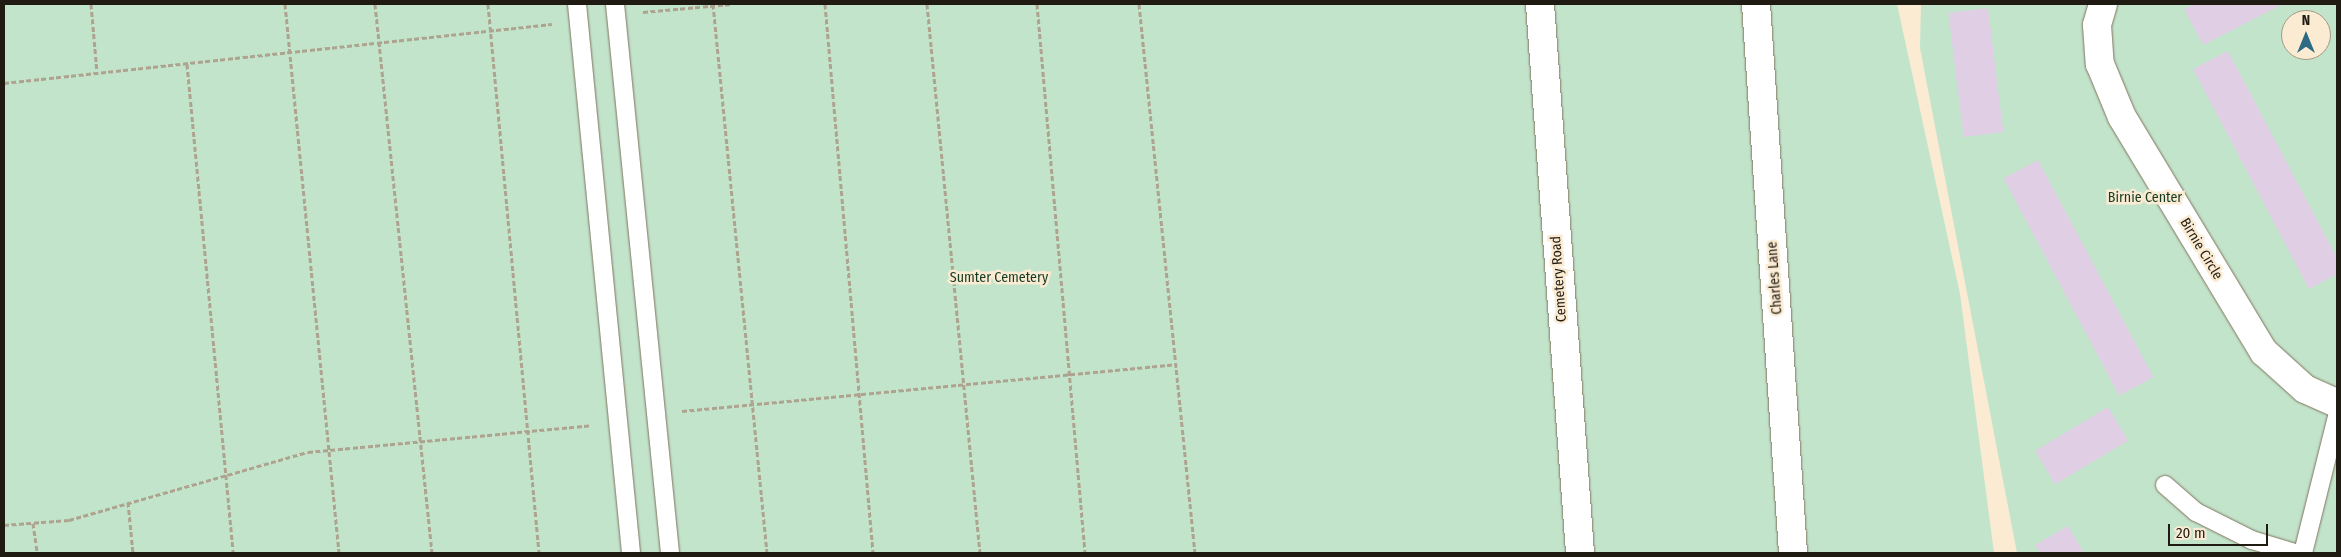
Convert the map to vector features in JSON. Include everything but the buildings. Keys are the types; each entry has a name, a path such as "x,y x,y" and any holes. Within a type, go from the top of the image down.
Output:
{"street":[{"name":"Cemetery Road","path":"1540,4 1580,553"},
{"name":"Charles Lane","path":"1756,4 1793,553"},
{"name":"Birnie Circle","path":"2103,4 2097,25 2100,64 2122,117 2264,352 2305,389 2337,403"}],"lane":[{"path":"577,4 632,553"},
{"path":"615,9 670,553"},
{"path":"2303,553 2337,417"},
{"path":"2165,485 2196,512 2252,540 2295,553"}],"path":[{"path":"91,4 97,73"},
{"path":"285,4 339,553"},
{"path":"375,4 432,553"},
{"path":"488,4 540,553"},
{"path":"615,9 732,4"},
{"path":"825,4 873,553"},
{"path":"928,4 980,553"},
{"path":"1037,4 1085,553"},
{"path":"1140,4 1195,553"},
{"path":"713,5 768,553"},
{"path":"4,83 578,21"},
{"path":"187,64 233,553"},
{"path":"656,414 1176,364"},
{"path":"4,525 69,520 226,474 329,450 618,423"},
{"path":"128,502 133,553"},
{"path":"33,522 37,553"}],"green space":[{"name":"Sumter Cemetery","path":"4,4 1897,4 1960,294 1994,553 4,553"},
{"name":"Birnie Center","path":"1921,4 2337,4 2337,553 2017,553 1920,48"}]}
